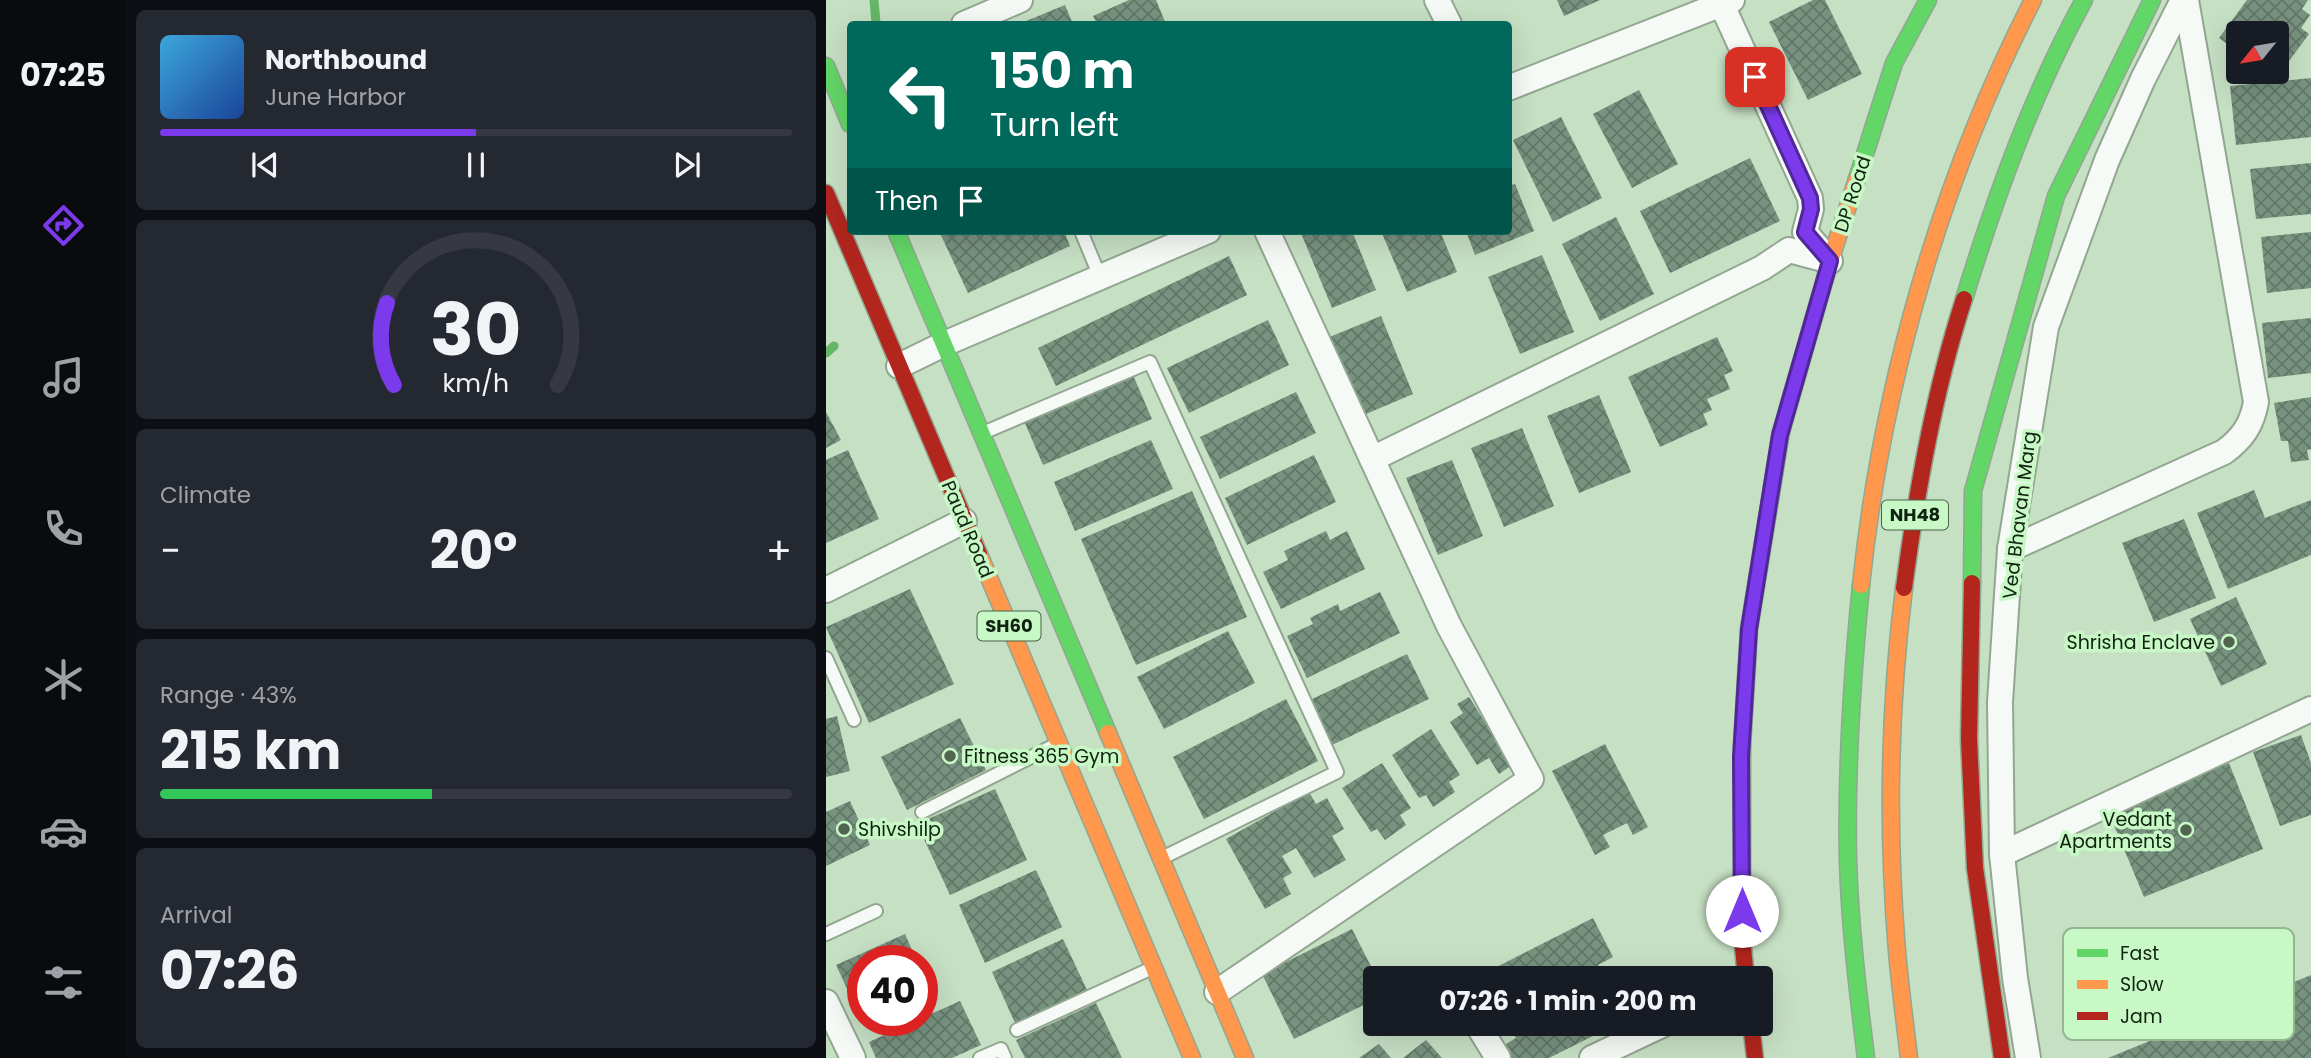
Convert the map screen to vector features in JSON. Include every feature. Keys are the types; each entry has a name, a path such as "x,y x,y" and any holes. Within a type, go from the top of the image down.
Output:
{"main road":[{"name":"DP Road","path":"1745,966 1742,937 1741,757 1749,629 1780,435 1830,261 1894,63 1928,0"},
{"name":"NH48","path":"1866,1058 1856,996 1848,847 1849,699 1865,551 1888,417 1922,278 1968,145 2016,31 2034,0"},
{"name":"NH48","path":"1909,1058 1899,991 1891,847 1892,702 1908,558 1930,426 1964,290 2008,160 2056,50 2084,0"},
{"path":"2002,1058 1974,855 1969,739 1973,491 2056,196 2152,0"},
{"path":"834,77 847,115"},
{"name":"Paud Road","path":"826,193 964,521 996,578 1058,743 1192,1058"},
{"name":"SH60","path":"898,235 982,434 1030,566 1161,859 1245,1058"},
{"path":"1752,1036 1755,1058"}],"street":[{"path":"971,21 1020,0"},
{"path":"1437,0 1448,21"},
{"path":"2010,549 2224,452 2237,443 2254,416 2256,402 2184,0"},
{"name":"Ved Bhavan Marg","path":"2028,1058 2015,978 2002,855 2000,702 2010,549 2046,327 2108,160 2143,79 2184,0"},
{"path":"1512,86 1727,2 1810,198 1811,209 1805,232 1830,261"},
{"path":"899,366 944,344 1199,235"},
{"path":"1216,992 1531,779 1450,626 1269,235"},
{"path":"1372,459 1750,274 1789,250 1830,261"},
{"path":"826,590 964,521"},
{"path":"2002,855 2311,709"},
{"path":"826,1002 853,1058"},
{"path":"1484,1036 1498,1058"},
{"path":"1592,1058 1639,1036"}],"lane":[{"path":"1083,235 1100,277"},
{"path":"982,434 1150,362 1337,772 1161,859"},
{"path":"826,658 854,720"},
{"path":"922,812 1058,743"},
{"path":"826,934 876,911"},
{"path":"1017,1030 1154,968"},
{"path":"980,1058 1001,1049 1004,1058"}],"building":[{"path":"1129,0 1156,0 1165,21 1096,21 1093,16"},
{"path":"1557,0 1600,0 1564,16"},
{"path":"1813,0 1825,0 1862,74 1808,100 1769,22"},
{"path":"2247,0 2308,0 2302,9 2310,15 2301,28 2309,34 2289,61 2289,21 2232,21"},
{"path":"1065,5 1072,21 1026,21"},
{"path":"2226,28 2226,43 2219,38"},
{"path":"2311,78 2311,137 2236,145 2230,86 2289,84 2289,80"},
{"path":"1639,90 1678,164 1632,188 1593,114"},
{"path":"1561,117 1602,198 1553,222 1513,140"},
{"path":"1750,158 1780,221 1670,273 1640,211"},
{"path":"2311,163 2311,214 2256,219 2250,169"},
{"path":"1515,184 1534,231 1475,255 1468,235 1512,235 1512,185"},
{"path":"1616,217 1654,294 1600,321 1562,244"},
{"path":"2311,232 2311,288 2267,293 2261,237"},
{"path":"941,235 1066,235 1070,246 968,293"},
{"path":"1302,235 1354,235 1376,290 1332,308"},
{"path":"1383,235 1442,235 1457,272 1407,292"},
{"path":"1542,255 1574,332 1520,354 1488,277"},
{"path":"1229,256 1247,295 1056,386 1038,348"},
{"path":"1381,316 1413,394 1359,417 1327,338"},
{"path":"2311,318 2311,373 2268,378 2262,323"},
{"path":"1268,320 1289,365 1189,413 1167,368"},
{"path":"1717,337 1733,371 1724,375 1730,389 1707,399 1712,410 1703,414 1708,425 1660,447 1628,377"},
{"path":"1133,375 1152,419 1043,465 1024,421"},
{"path":"1296,392 1316,433 1220,479 1200,437"},
{"path":"1599,395 1631,472 1579,493 1547,416"},
{"path":"2311,397 2311,449 2307,450 2309,460 2291,462 2288,441 2281,441 2274,403"},
{"path":"826,412 841,440 826,448"},
{"path":"1522,428 1554,506 1504,527 1471,448"},
{"path":"1151,440 1173,489 1075,531 1054,482"},
{"path":"848,450 879,519 826,543 826,460"},
{"path":"1314,455 1336,502 1247,545 1225,498"},
{"path":"1452,460 1483,536 1438,555 1406,478"},
{"path":"2254,490 2265,518 2311,500 2311,555 2228,589 2197,513"},
{"path":"1192,491 1247,617 1136,665 1081,539"},
{"path":"2184,519 2216,598 2154,622 2122,543"},
{"path":"1326,531 1330,540 1347,531 1365,569 1281,609 1263,572 1288,560 1284,551"},
{"path":"910,589 954,684 869,723 826,627"},
{"path":"1380,592 1400,633 1307,678 1287,636 1313,624 1310,618 1338,604 1340,611"},
{"name":"Shrisha Enclave","path":"2236,597 2267,664 2221,686 2190,619"},
{"path":"1228,631 1255,683 1164,729 1137,677"},
{"path":"1407,654 1429,699 1332,745 1310,700"},
{"path":"1469,697 1512,765 1499,774 1489,758 1477,765 1450,722 1463,713 1457,704"},
{"path":"1286,699 1318,761 1204,819 1173,757"},
{"path":"837,716 850,771 826,777 826,719"},
{"path":"960,718 986,770 907,810 881,757"},
{"path":"1431,729 1460,775 1449,782 1455,792 1433,807 1426,795 1419,798 1392,755"},
{"path":"2301,735 2311,763 2311,815 2280,826 2253,752"},
{"path":"1605,744 1648,827 1633,835 1627,823 1603,835 1610,847 1595,855 1552,771"},
{"path":"1382,763 1411,808 1400,815 1406,825 1385,840 1377,829 1371,832 1342,788"},
{"name":"Vedant Apartments","path":"2229,763 2263,849 2144,897 2108,811"},
{"path":"995,789 1027,860 950,895 917,824"},
{"path":"1309,792 1316,804 1327,798 1344,829 1332,836 1346,860 1314,878 1296,848 1282,856 1292,873 1283,878 1291,894 1265,909 1226,839"},
{"name":"Shivshilp","path":"850,801 870,845 826,866 826,812"},
{"path":"1036,870 1062,927 985,963 959,905"},
{"path":"1593,918 1613,957 1599,966 1499,966"},
{"path":"1352,929 1371,966 1363,966 1363,1005 1294,1039 1262,974"},
{"path":"905,934 910,945 881,945"},
{"path":"1063,939 1087,990 1015,1023 992,972"},
{"path":"847,960 847,989 836,965"},
{"path":"2311,975 2311,1058 2108,1058 2152,1040 2294,1040 2294,982"},
{"path":"960,1001 981,1045 952,1058 876,1058 869,1042 882,1036 938,1036 938,1011"},
{"path":"1096,1003 1122,1058 1025,1058 1016,1040"},
{"path":"1515,1036 1593,1036 1549,1058 1508,1058 1511,1052 1506,1044 1516,1038"},
{"path":"1426,1040 1442,1058 1403,1058"},
{"path":"1379,1044 1391,1058 1359,1058"}],"waterway":[{"path":"874,0 876,21"},
{"path":"826,353 834,346"}],"traffic: fast":[{"path":"1857,179 1894,63 1928,0"},
{"path":"1964,299 2016,146 2048,72 2084,0"},
{"path":"1972,583 1973,491 2056,196 2152,0"},
{"path":"826,66 847,117"},
{"path":"898,235 1108,733"},
{"path":"1742,746 1749,629 1781,432"},
{"path":"1861,585 1850,723 1848,826 1852,935 1866,1058"}],"traffic: slow":[{"path":"1861,585 1884,434 1920,284 1970,139 2033,0"},
{"path":"1781,432 1830,261 1857,179"},
{"path":"979,554 1192,1058"},
{"path":"1904,588 1895,678 1891,815 1897,951 1909,1058"},
{"path":"1108,733 1245,1058"}],"traffic: jam":[{"path":"826,193 979,554"},
{"path":"1904,588 1928,442 1953,334 1964,299"},
{"path":"1972,583 1969,739 1975,868 2002,1058"},
{"path":"1742,746 1742,937 1745,966"},
{"path":"1752,1036 1755,1058"}],"place":[{"name":"Shrisha Enclave","path":"2229,642"},
{"name":"Fitness 365 Gym","path":"950,756"},
{"name":"Shivshilp","path":"844,829"},
{"name":"Vedant Apartments","path":"2186,830"}],"route":[{"path":"1742,911 1741,757 1749,629 1780,435 1830,261 1805,232 1811,209 1810,198 1755,77"}]}
